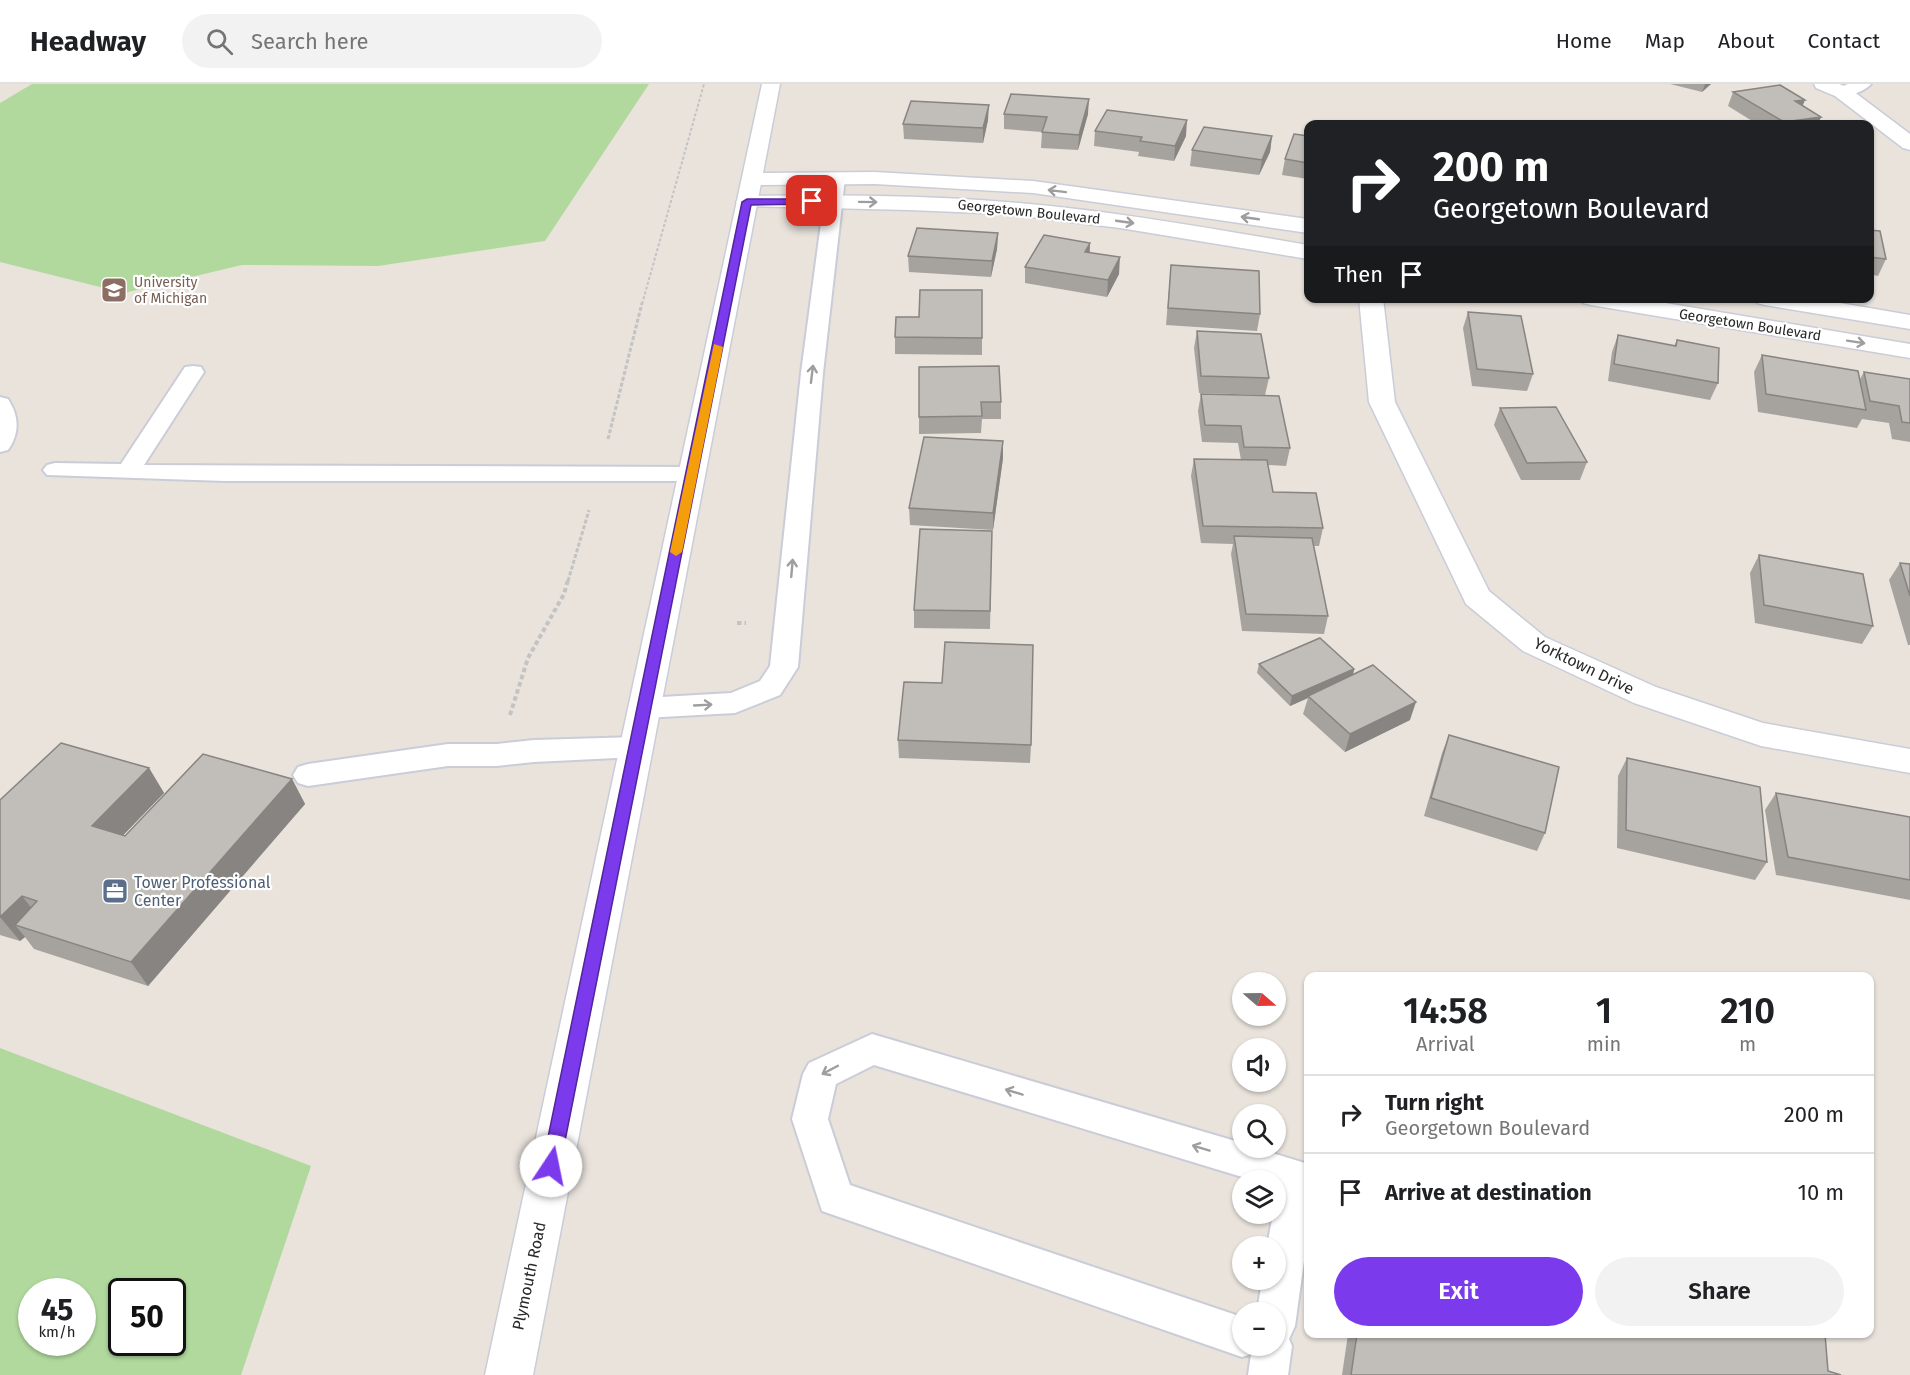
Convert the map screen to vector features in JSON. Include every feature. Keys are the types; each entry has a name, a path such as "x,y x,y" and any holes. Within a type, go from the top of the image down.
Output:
{"street":[{"name":"Plymouth Road","path":"508,1375 771,84"},
{"path":"1823,84 1842,92 1910,144"},
{"name":"Georgetown Boulevard","path":"749,190 835,190 944,181 1033,187 1304,225"},
{"name":"Georgetown Boulevard","path":"835,190 940,204 1124,222 1304,251"},
{"name":"Yorktown Drive","path":"1372,303 1382,402 1477,597 1534,644 1646,695 1761,734 1910,761"},
{"name":"Georgetown Boulevard","path":"1621,303 1910,351"},
{"name":"Georgetown Boulevard","path":"1795,303 1910,322"}],"lane":[{"path":"1842,92 1863,84"},
{"path":"644,708 735,703 770,688 784,667 812,373 835,190"},
{"path":"128,471 193,372"},
{"path":"0,404 6,420 5,438 0,445"},
{"path":"55,470 248,474 692,474"},
{"path":"308,775 448,755 497,755 534,750 636,747"},
{"path":"872,1049 1297,1177 1266,1346 836,1198 810,1119 821,1074 872,1049"}],"path":[{"path":"609,439 641,306 705,84"},
{"path":"508,721 528,658 564,594 592,502"},
{"path":"737,623 747,622"}],"green space":[{"name":"University of Michigan","path":"32,84 649,84 545,241 378,266 242,265 124,293 0,262 0,103"},
{"path":"0,1048 311,1166 241,1375 0,1375"}],"building":[{"path":"1780,85 1805,100 1795,101 1821,117 1781,120 1733,92"},
{"path":"1011,94 1089,99 1079,135 1042,132 1047,117 1004,114"},
{"path":"911,101 989,105 983,128 903,124"},
{"path":"1107,110 1187,120 1175,146 1140,141 1142,137 1095,131"},
{"path":"1204,127 1272,136 1262,160 1192,150"},
{"path":"1294,134 1304,135 1304,162 1285,159"},
{"path":"917,228 998,233 992,261 908,256"},
{"path":"1874,230 1880,231 1886,259 1874,258"},
{"path":"1044,235 1090,243 1085,252 1120,257 1108,280 1025,267"},
{"path":"1171,265 1259,271 1260,314 1168,308"},
{"path":"920,290 982,290 982,338 895,337 896,317 919,317"},
{"path":"1468,312 1521,316 1533,374 1477,369"},
{"path":"1197,331 1261,334 1269,378 1201,376"},
{"path":"1618,335 1676,346 1677,340 1719,348 1718,383 1614,364"},
{"path":"1762,355 1858,371 1866,410 1766,394"},
{"path":"999,366 1001,402 981,402 982,416 919,417 919,367"},
{"path":"1864,372 1910,379 1910,423 1902,422 1899,406 1870,401"},
{"path":"1201,394 1279,396 1290,448 1244,447 1241,426 1205,425"},
{"path":"1556,407 1587,462 1527,463 1500,408"},
{"path":"924,437 1003,441 993,513 909,508"},
{"path":"1194,459 1267,460 1273,492 1316,493 1323,528 1203,526"},
{"path":"920,529 992,531 990,611 914,610"},
{"path":"1234,536 1312,538 1328,616 1246,614"},
{"path":"1759,555 1863,574 1873,626 1764,605"},
{"path":"1900,563 1910,564 1910,596"},
{"path":"1320,638 1354,669 1292,696 1259,664"},
{"path":"945,642 1033,645 1031,745 898,740 904,682 942,683"},
{"path":"1373,665 1416,702 1350,734 1308,696"},
{"path":"1449,735 1559,767 1545,833 1431,798"},
{"name":"Tower Professional Center","path":"61,743 149,768 92,826 125,836 203,754 292,779 131,962 15,925 37,901 22,896 0,917 0,800"},
{"path":"1627,758 1760,787 1767,862 1626,830"},
{"path":"1776,793 1910,817 1910,880 1788,857"},
{"path":"1356,1338 1825,1338 1828,1371 1841,1375 1351,1375"}],"slow traffic":[{"path":"676,552 718,347"}],"place":[{"name":"University of Michigan","path":"114,290"},
{"name":"Tower Professional Center","path":"115,891"}],"route":[{"path":"551,1166 747,202 812,201"}]}
